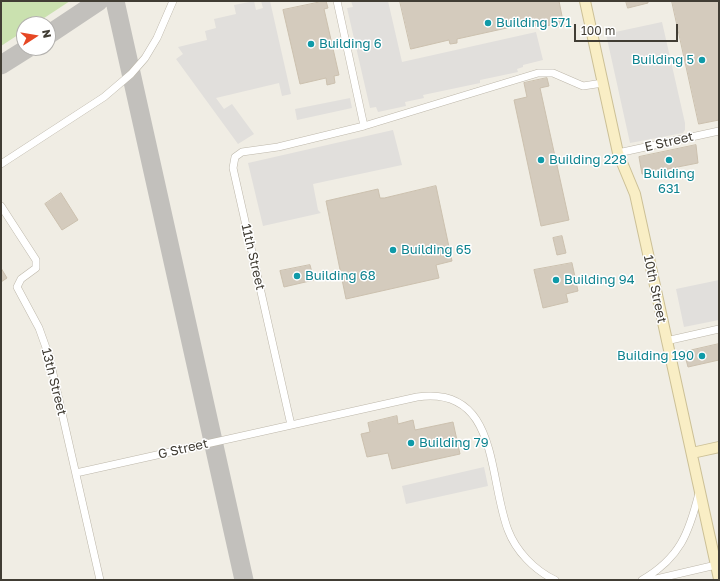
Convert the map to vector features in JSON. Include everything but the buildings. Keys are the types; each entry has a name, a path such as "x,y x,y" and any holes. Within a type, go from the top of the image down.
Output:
{"street":[{"path":"1,164 104,97 128,77 145,58 154,43 173,1"},
{"path":"337,1 364,126"},
{"name":"10th Street","path":"585,1 618,154 635,194 719,579"},
{"name":"11th Street","path":"290,425 233,168 234,160 237,155 242,152 278,147 364,126 538,73 553,73 583,86 603,83"},
{"name":"E Street","path":"618,154 719,131"},
{"name":"13th Street","path":"1,206 36,260 36,268 21,279 17,287 39,328 49,356 100,580"},
{"path":"666,341 719,329"},
{"path":"290,425 417,397 439,396 455,401 472,413 485,434 508,530 513,541 526,558 539,570 555,580"},
{"name":"G Street","path":"76,473 290,425"},
{"path":"692,453 719,447"},
{"path":"642,580 666,563 679,548 689,528 700,489"},
{"path":"652,580 716,565"}],"green space":[{"path":"1,1 70,1 47,16 16,16 16,36 1,46"}],"shaded area":[{"path":"254,1 256,10 263,8 261,1 270,1 291,94 282,96 279,83 216,98 224,109 232,104 254,134 238,144 176,59 183,54 178,47 207,40 205,31 216,28 214,19 236,14 234,5"},
{"path":"351,1 388,1 402,62 536,32 543,60 523,65 523,67 517,69 518,72 480,80 480,83 423,95 424,98 405,102 406,106 378,112 376,107 370,108 347,8 353,7"},
{"path":"662,22 685,123 685,130 683,133 630,143 606,34"},
{"path":"350,98 352,108 297,120 295,109"},
{"path":"393,130 402,165 313,184 318,210 321,213 263,226 248,163"},
{"path":"719,280 719,320 684,327 676,289"},
{"path":"484,467 488,486 406,504 402,486"}],"taxiway":[{"path":"56,30 99,1"},
{"path":"115,1 244,580"},
{"path":"1,65 16,56"}],"place":[{"name":"Building 571","path":"488,23"},
{"name":"Building 6","path":"311,44"},
{"name":"Building 5","path":"702,60"},
{"name":"Building 228","path":"541,160"},
{"name":"Building 631","path":"669,160"},
{"name":"Building 65","path":"393,250"},
{"name":"Building 68","path":"297,276"},
{"name":"Building 94","path":"556,280"},
{"name":"Building 190","path":"702,356"},
{"name":"Building 79","path":"411,443"}]}
